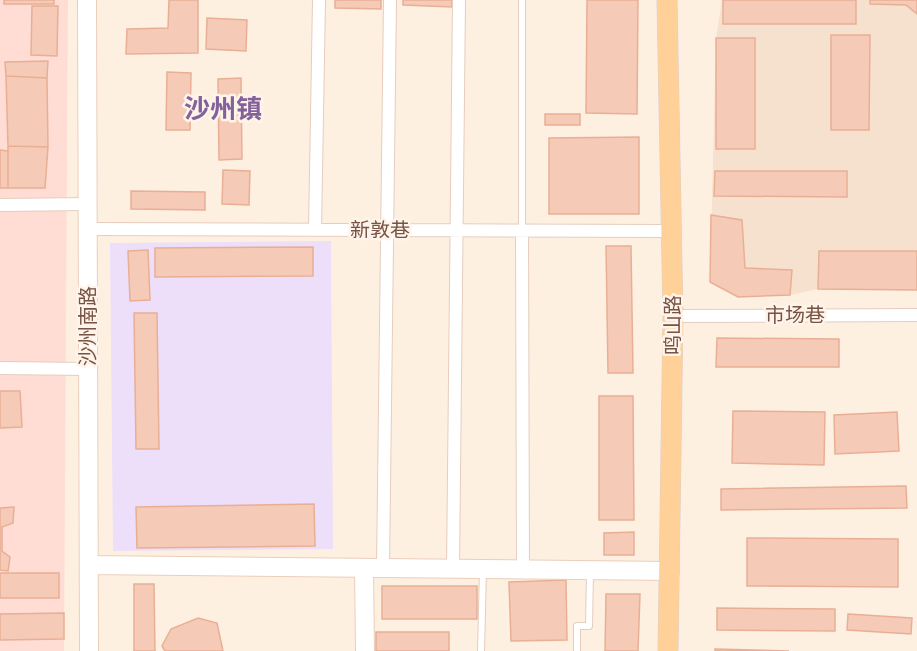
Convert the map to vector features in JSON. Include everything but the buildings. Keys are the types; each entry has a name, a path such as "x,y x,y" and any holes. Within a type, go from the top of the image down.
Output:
{"main road":[{"name":"鸣山路","path":"667,0 673,231 668,651"}],"street":[{"name":"沙州南路","path":"87,0 89,651"},
{"path":"315,230 319,0"},
{"path":"383,568 390,0"},
{"path":"453,569 459,0"},
{"path":"0,205 88,204"},
{"name":"新敦巷","path":"88,229 673,231"},
{"path":"522,231 523,570"},
{"name":"市场巷","path":"673,316 917,315"},
{"path":"0,368 88,369"},
{"path":"89,565 670,571"},
{"path":"364,568 365,651"}],"lane":[{"path":"522,0 522,231"},
{"path":"481,651 483,569"},
{"path":"577,651 577,626 589,626 590,571"}],"shaded area":[{"path":"0,0 68,0 64,651 0,651"},
{"path":"722,0 917,0 917,290 818,289 790,295 738,297 710,282 716,38"},
{"path":"331,241 333,549 113,551 110,243"}],"district":[{"name":"沙州镇","path":"223,109"}]}
